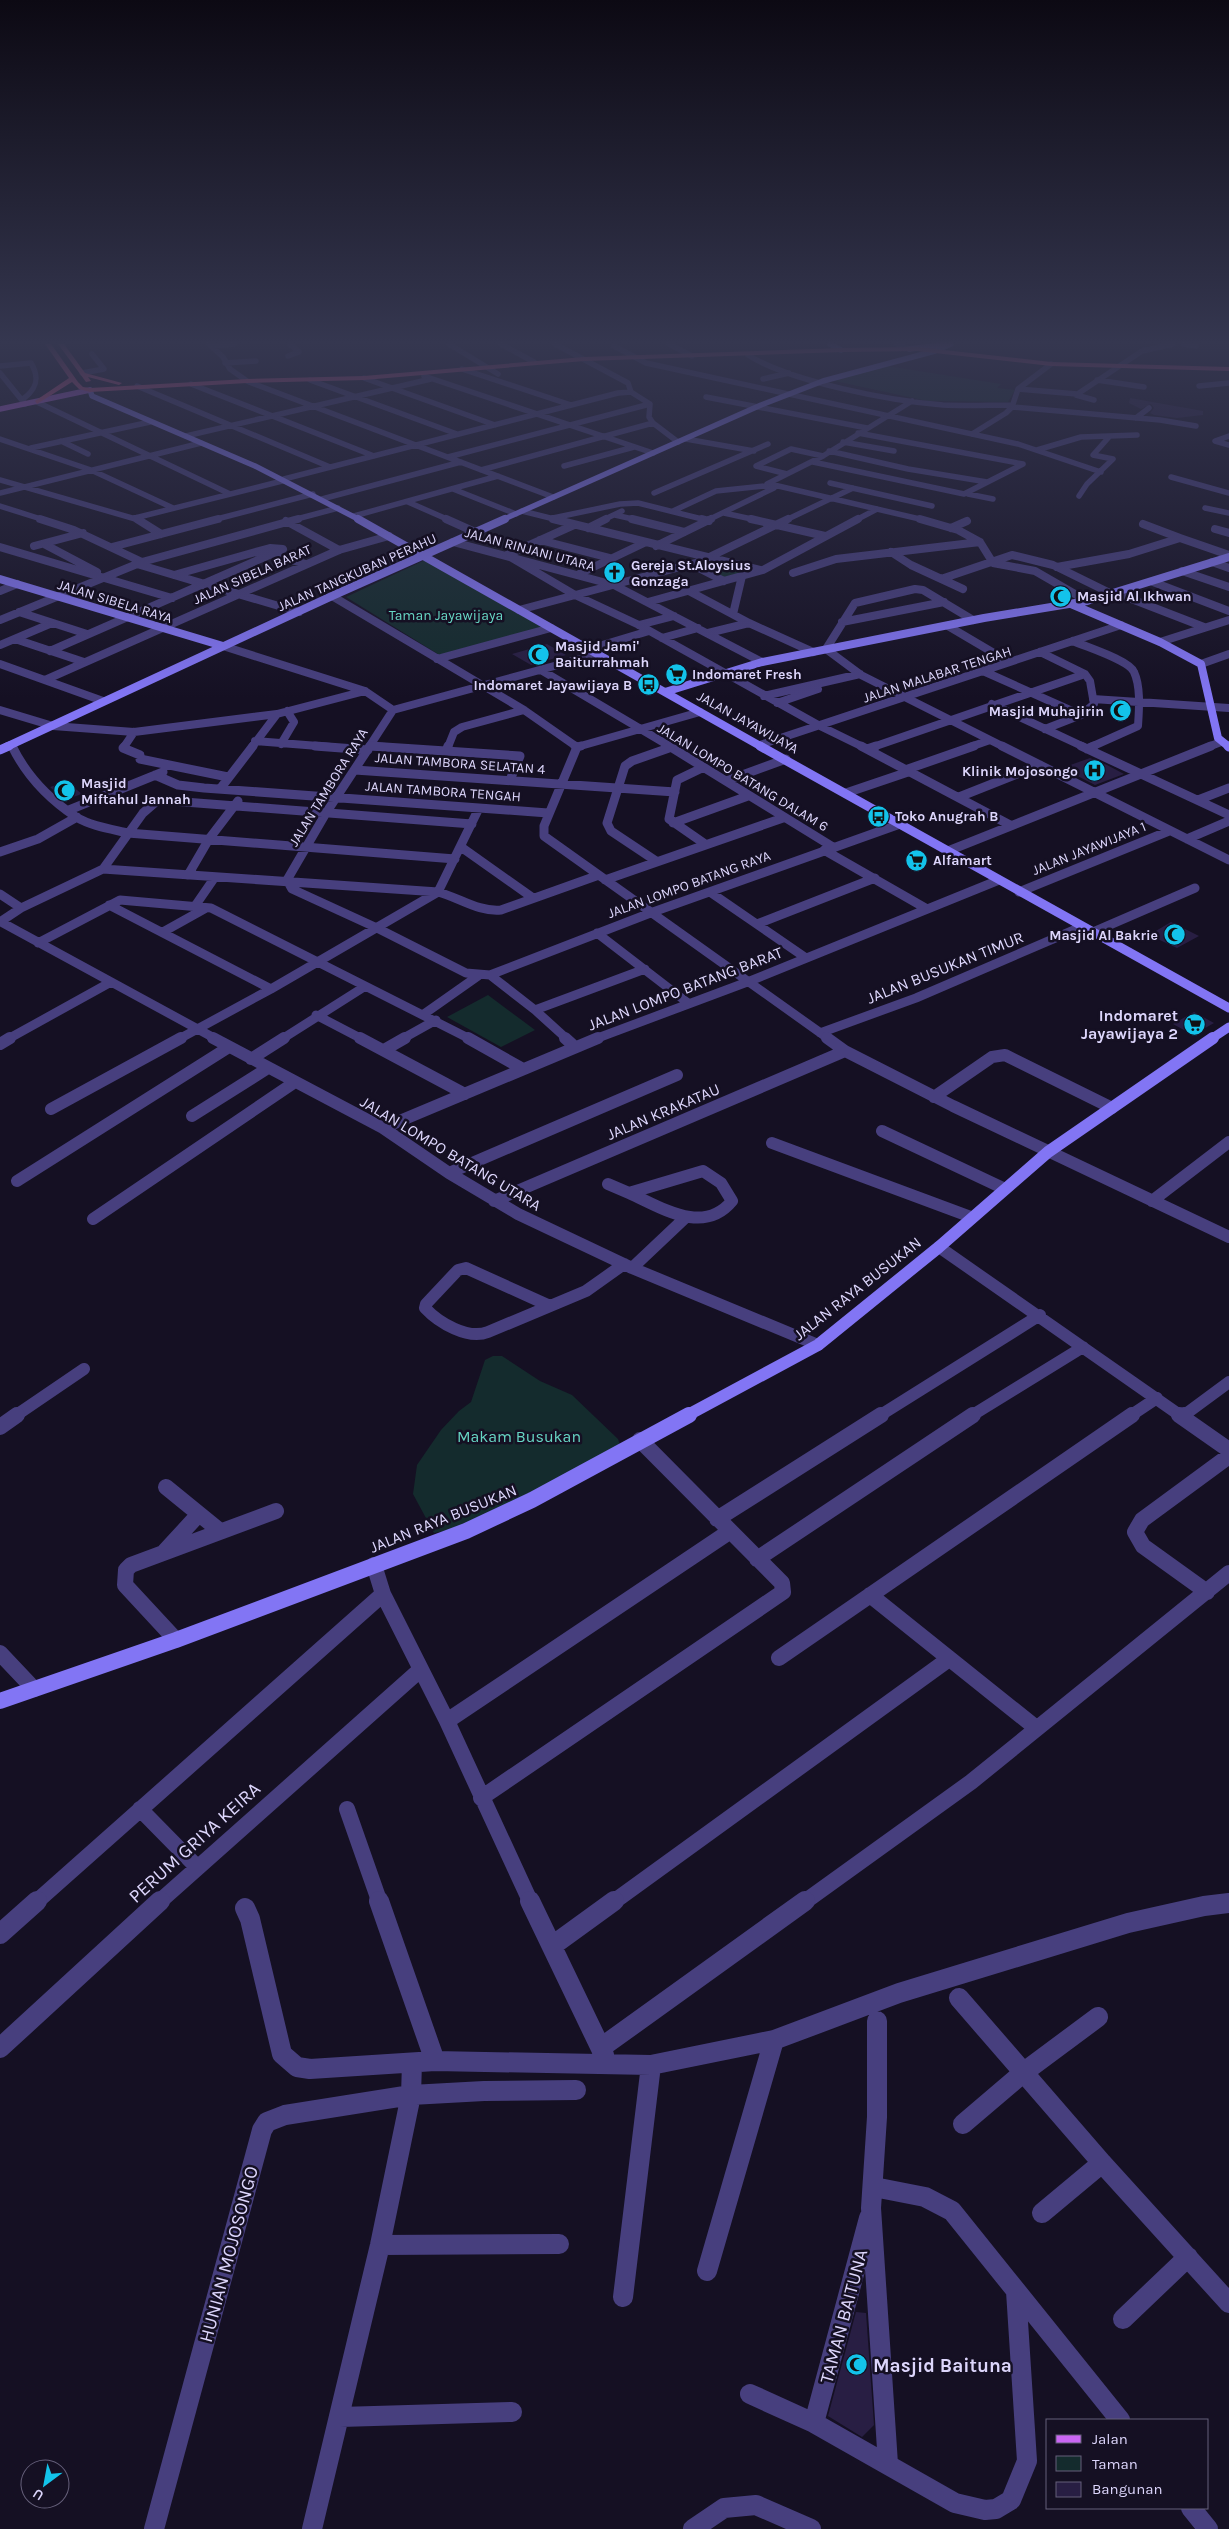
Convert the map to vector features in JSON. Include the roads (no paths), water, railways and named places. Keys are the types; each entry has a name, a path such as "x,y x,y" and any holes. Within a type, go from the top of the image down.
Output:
{"main road":[{"name":"JALAN JAYAWIJAYA","path":"246,462 285,479 354,516 846,793 1081,928 1229,1008"},
{"name":"JALAN TANGKUBAN PERAHU","path":"0,750 332,596 632,462"},
{"path":"665,692 762,662 973,620 1087,601 1153,582 1229,556"},
{"name":"JALAN SIBELA RAYA","path":"0,579 223,646"},
{"path":"1071,604 1160,642 1201,664 1210,707 1225,745"},
{"name":"JALAN RAYA BUSUKAN","path":"0,1702 176,1640 466,1531 532,1500 818,1345 939,1247 1048,1152 1229,1027"}],"street":[{"path":"69,462 91,470 173,508"},
{"path":"0,493 124,462"},
{"path":"162,462 230,494"},
{"path":"318,462 330,467"},
{"path":"135,518 350,462"},
{"path":"461,462 553,497"},
{"path":"322,499 461,462"},
{"path":"481,470 510,462"},
{"path":"564,466 579,462"},
{"path":"654,493 728,462"},
{"path":"765,462 756,466 787,474"},
{"path":"813,462 956,493 993,499"},
{"path":"765,486 813,462"},
{"path":"877,462 987,482 994,481 1023,464 1015,462"},
{"path":"1074,462 1101,472"},
{"path":"1079,496 1087,484 1110,462"},
{"path":"846,475 854,470"},
{"path":"354,516 498,476"},
{"path":"1171,477 1228,492"},
{"path":"813,493 838,479"},
{"path":"0,480 135,518 161,534"},
{"path":"968,494 987,482"},
{"path":"830,484 938,503"},
{"path":"656,546 779,486"},
{"path":"673,511 716,491 779,486 950,528 980,542 993,563"},
{"path":"960,486 977,489"},
{"path":"519,610 708,558 853,488"},
{"path":"453,489 519,513 550,518 656,546 763,570"},
{"path":"893,513 938,503 956,493"},
{"path":"112,548 313,494"},
{"path":"408,502 475,532"},
{"path":"588,528 638,503"},
{"path":"550,518 620,504 638,503 709,521"},
{"path":"0,506 84,533 140,563 299,612"},
{"path":"0,620 140,563 338,508"},
{"path":"1205,508 1227,513"},
{"path":"648,602 763,570 877,509"},
{"path":"724,514 825,536"},
{"path":"615,515 684,532"},
{"path":"950,528 967,521"},
{"path":"286,522 339,550"},
{"path":"1143,524 1229,556"},
{"path":"574,525 507,554 510,558 575,595 639,625 764,696 909,770 1010,825"},
{"path":"190,527 218,541"},
{"path":"1215,529 1229,533"},
{"path":"50,651 202,583 283,550 251,531"},
{"path":"34,546 84,533"},
{"name":"JALAN SIBELA BARAT","path":"45,680 339,550 389,536"},
{"path":"1057,567 1129,554 1180,538"},
{"path":"540,540 610,558"},
{"name":"JALAN RINJANI UTARA","path":"453,542 507,554 614,584 762,662"},
{"path":"793,573 836,559 980,542"},
{"path":"579,574 644,543"},
{"path":"44,544 103,577"},
{"path":"0,547 172,598"},
{"path":"174,575 278,547"},
{"path":"0,556 13,551"},
{"path":"891,552 899,559 963,590"},
{"path":"272,555 306,564"},
{"path":"941,579 1012,555 1057,567 1114,594 1204,627"},
{"path":"1212,562 1229,568"},
{"path":"993,563 1017,566 1035,571 1087,601"},
{"path":"691,564 724,580"},
{"path":"188,579 211,569 228,567 202,583"},
{"path":"1182,571 1229,587"},
{"path":"733,614 742,576"},
{"path":"1153,582 1229,611"},
{"path":"0,591 17,584"},
{"path":"973,620 923,590 915,589 860,600 854,604 826,649 860,675 1229,860"},
{"path":"687,590 813,652"},
{"path":"332,596 524,710 577,747"},
{"path":"842,622 944,602"},
{"path":"19,612 87,634"},
{"path":"639,625 674,616"},
{"path":"1160,642 1229,620"},
{"path":"708,633 749,622"},
{"path":"0,645 52,623"},
{"name":"JALAN MALABAR TENGAH","path":"760,746 1120,625"},
{"path":"948,626 1009,662"},
{"path":"437,659 551,628"},
{"path":"662,638 698,628"},
{"path":"590,649 649,631"},
{"path":"15,639 84,662"},
{"path":"1073,641 1122,662 1131,668 1135,673 1139,702 1139,724 1136,728 1087,749"},
{"path":"223,646 365,691 393,710 598,654"},
{"path":"1040,652 1085,674 1090,681 1094,704 1081,715 1045,729"},
{"path":"1201,664 1229,654"},
{"path":"0,664 103,701"},
{"name":"JALAN LOMPO BATANG DALAM 6","path":"541,670 638,730 704,767 875,878 927,909"},
{"path":"983,671 1081,715"},
{"path":"867,749 1029,691 1085,674"},
{"path":"764,696 860,675"},
{"path":"777,703 860,675"},
{"path":"0,710 49,728 134,732 208,720 277,714 365,691"},
{"path":"1092,699 1229,708"},
{"path":"992,704 1229,815"},
{"name":"JALAN TAMBORA RAYA","path":"287,880 326,812 393,710"},
{"path":"446,751 454,732 462,727 524,710"},
{"path":"281,744 294,722 287,711"},
{"path":"577,747 700,712"},
{"path":"220,789 277,714"},
{"path":"134,732 130,741 123,748 140,755 140,759 228,777"},
{"path":"846,793 990,740"},
{"path":"255,742 520,756 510,780"},
{"path":"14,744 23,768 32,780 49,796 77,817 94,824 128,833 455,859"},
{"path":"948,851 1091,792 1225,745"},
{"path":"577,747 564,784 548,813 542,832 544,836 750,980 846,1051 1048,1152 1229,1237"},
{"path":"656,861 608,827 625,766 628,763 669,748"},
{"path":"726,781 786,759"},
{"path":"959,797 1040,765"},
{"path":"704,767 678,778 669,816 673,823 705,844"},
{"path":"69,810 172,768"},
{"name":"JALAN TAMBORA SELATAN 4","path":"355,770 675,792"},
{"name":"JALAN TAMBORA TENGAH","path":"155,775 185,786 548,813"},
{"path":"1198,800 1229,788"},
{"path":"188,875 209,839 246,791"},
{"path":"673,823 748,796"},
{"path":"103,869 143,813 158,800 472,824"},
{"path":"51,1109 271,989 438,892 479,808"},
{"path":"0,852 38,839 77,817"},
{"path":"0,922 21,908 103,869 287,880 438,892 489,911 656,861 783,818"},
{"path":"1187,839 1229,821"},
{"name":"JALAN LOMPO BATANG RAYA","path":"478,976 490,975 653,912 828,848 900,824"},
{"name":"JALAN JAYAWIJAYA 1","path":"1019,892 1169,831"},
{"path":"460,847 533,898"},
{"path":"196,906 215,877"},
{"path":"757,924 875,878"},
{"path":"287,880 292,888 466,973 478,976"},
{"name":"JALAN LOMPO BATANG BARAT","path":"383,1128 575,1047 806,958 999,880"},
{"path":"1091,933 1195,888"},
{"path":"710,892 806,958"},
{"path":"0,894 21,908"},
{"path":"38,943 125,899 196,906 216,910 364,987 436,1020 523,1069"},
{"path":"109,906 271,989"},
{"path":"162,932 206,908"},
{"name":"JALAN LOMPO BATANG UTARA","path":"0,922 251,1059 383,1128 494,1201 628,1266 818,1345"},
{"name":"JALAN BUSUKAN TIMUR","path":"820,1033 884,1008 916,998 1081,928"},
{"path":"597,933 688,1003"},
{"path":"535,1010 645,969"},
{"path":"490,975 535,1010 575,1047"},
{"path":"424,1014 478,976"},
{"path":"0,1044 111,982"},
{"path":"251,1059 364,987"},
{"path":"316,1016 384,1050 464,1094"},
{"path":"384,1050 436,1020"},
{"path":"17,1181 229,1047"},
{"name":"JALAN KRAKATAU","path":"494,1201 846,1051"},
{"path":"934,1096 992,1057 1005,1055 1112,1108"},
{"path":"192,1116 268,1068"},
{"path":"449,1173 677,1075"},
{"path":"93,1219 295,1082"},
{"path":"882,1131 1005,1189"},
{"path":"1152,1201 1229,1142"},
{"path":"772,1143 971,1218"},
{"path":"608,1184 685,1218 706,1216 726,1208 732,1201 721,1183 703,1170 629,1193"},
{"path":"550,1306 466,1268 458,1270 426,1304 425,1308 434,1316 473,1335 488,1332 586,1291 628,1266 685,1218"},
{"path":"939,1247 1229,1450"},
{"path":"717,1520 1040,1316"},
{"path":"757,1559 954,1427 1083,1347"},
{"path":"0,1427 84,1369"},
{"path":"1182,1417 1229,1382"},
{"path":"778,1658 1157,1398"},
{"path":"481,1798 783,1592 782,1584 640,1440"},
{"path":"1207,1592 1143,1546 1137,1539 1135,1532 1142,1520 1229,1456"},
{"path":"166,1487 220,1531"},
{"path":"176,1640 126,1585 124,1580 126,1570 131,1565 164,1552 276,1511"},
{"path":"164,1552 199,1514"},
{"path":"447,1721 729,1532"},
{"path":"374,1565 383,1594 447,1721 481,1798 605,2056"},
{"path":"605,2056 971,1782 1036,1727 1229,1574"},
{"path":"0,1934 383,1594"},
{"path":"870,1595 949,1660 1036,1727"},
{"path":"0,1653 34,1689"},
{"path":"552,1946 949,1660"},
{"name":"PERUM GRIYA KEIRA","path":"0,2048 197,1867 420,1670"},
{"path":"140,1809 197,1867"},
{"path":"347,1809 435,2061"},
{"path":"245,1908 252,1925 282,2054 297,2067 310,2069 435,2061 605,2056 651,2065 774,2040 899,1993 1128,1923 1204,1906 1229,1903"},
{"path":"959,1998 1102,2163 1229,2303"},
{"path":"963,2124 1024,2072 1098,2017"},
{"name":"TAMAN BAITUNA","path":"877,2021 877,2117 873,2197 888,2464"},
{"path":"707,2272 774,2040"},
{"path":"312,2529 380,2245 411,2096 412,2063"},
{"path":"623,2297 651,2065"},
{"name":"HUNIAN MOJOSONGO","path":"154,2529 262,2130 268,2122 285,2115 411,2096 576,2090"},
{"path":"1042,2213 1102,2163"},
{"path":"873,2197 924,2195 939,2201 952,2211 1119,2419"},
{"name":"TAMAN BAITUNA","path":"814,2424 873,2197"},
{"path":"380,2245 559,2244"},
{"path":"1123,2319 1188,2257"},
{"path":"750,2394 814,2424 955,2503 980,2511 998,2510 1012,2499 1020,2485 1027,2461 1016,2291"},
{"path":"340,2417 512,2412"},
{"path":"693,2529 724,2508 756,2505 811,2529"},
{"path":"1192,2509 1208,2529"}],"place":[{"name":"Gereja St.Aloysius Gonzaga","path":"615,573"},
{"name":"Masjid Al Ikhwan","path":"1061,596"},
{"name":"Masjid Jami' Baiturrahmah","path":"539,654"},
{"name":"Indomaret Fresh","path":"676,674"},
{"name":"Indomaret Jayawijaya B","path":"648,685"},
{"name":"Masjid Muhajirin","path":"1120,711"},
{"name":"Klinik Mojosongo","path":"1094,771"},
{"name":"Masjid Miftahul Jannah","path":"65,791"},
{"name":"Toko Anugrah B","path":"879,816"},
{"name":"Alfamart","path":"917,860"},
{"name":"Masjid Al Bakrie","path":"1174,935"},
{"name":"Indomaret Jayawijaya 2","path":"1194,1024"},
{"name":"Masjid Baituna","path":"857,2365"}],"park label":[{"name":"Taman Jayawijaya","path":"446,615"},
{"name":"Makam Busukan","path":"519,1436"}]}
